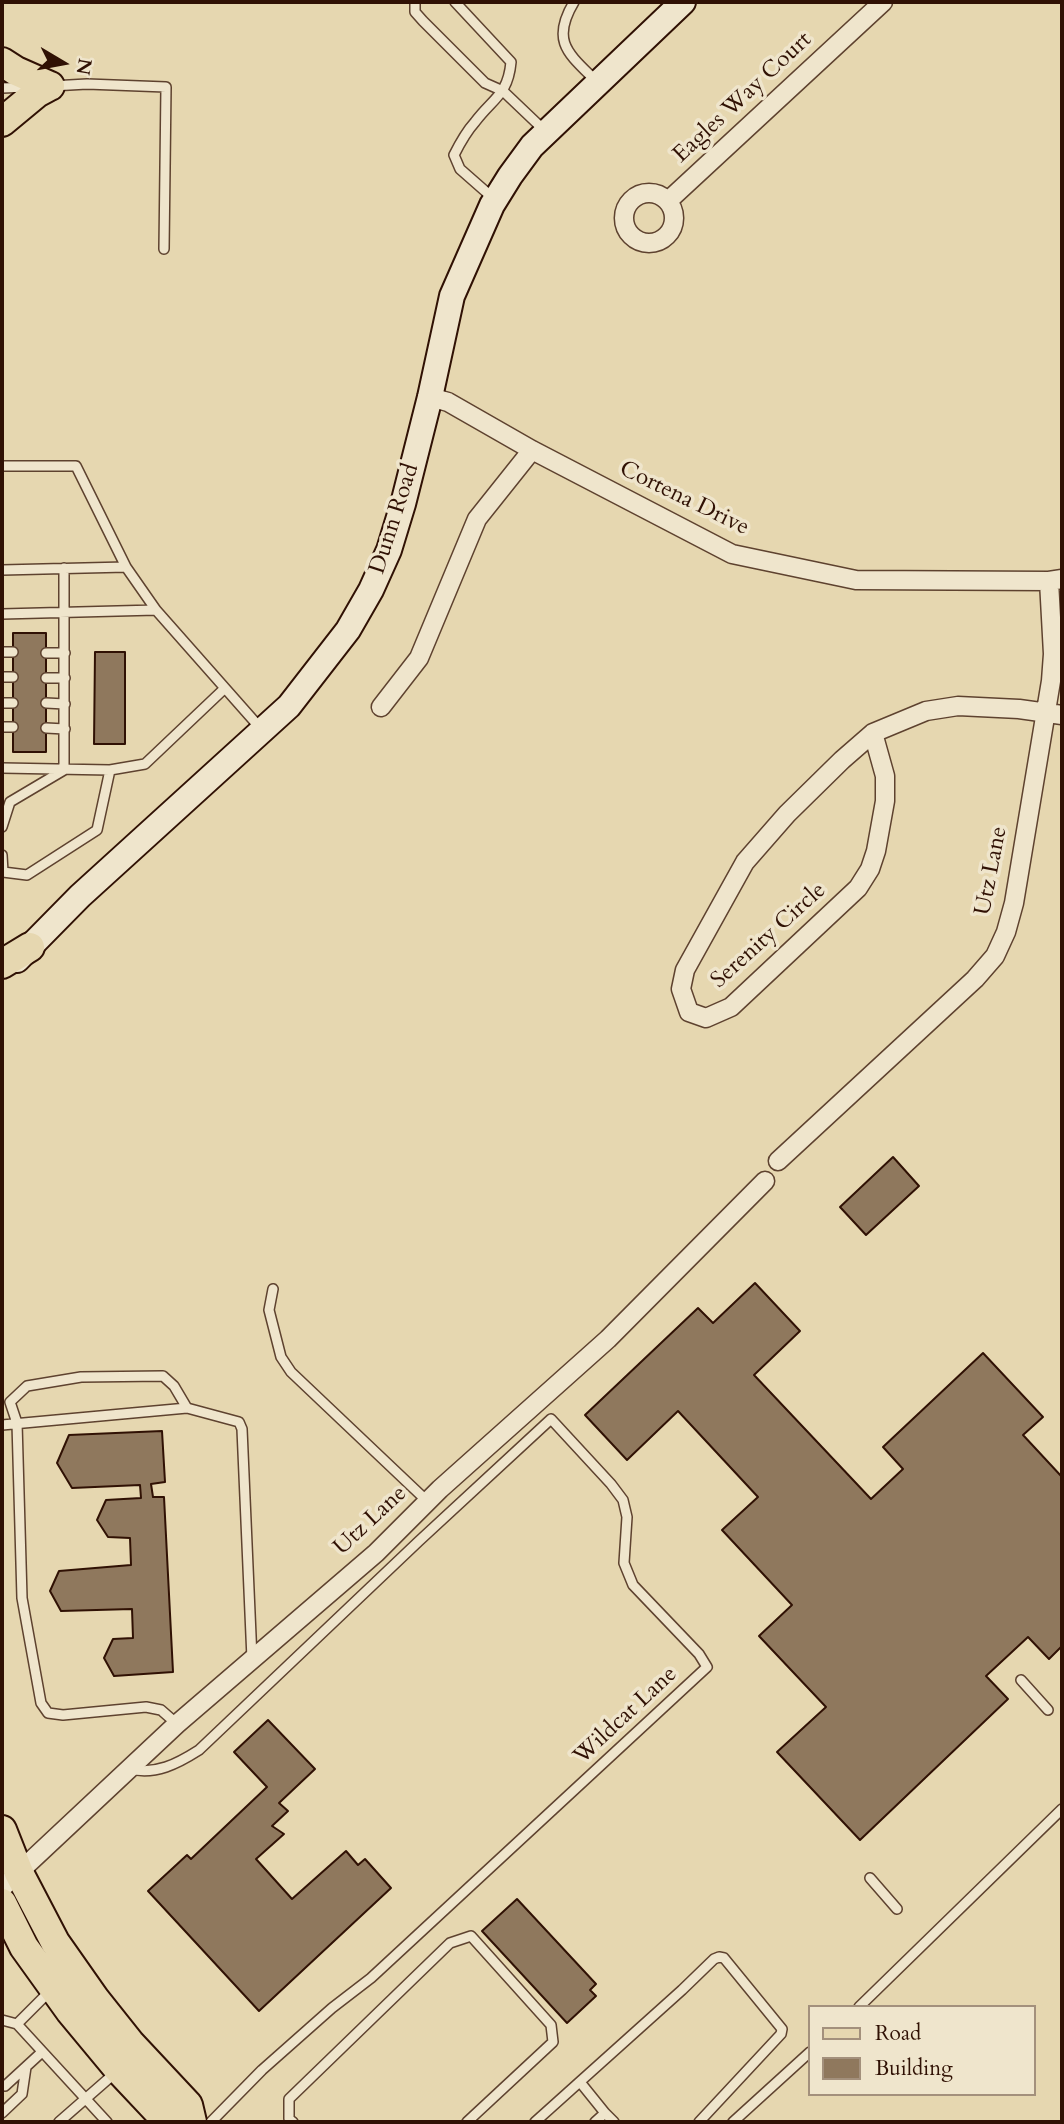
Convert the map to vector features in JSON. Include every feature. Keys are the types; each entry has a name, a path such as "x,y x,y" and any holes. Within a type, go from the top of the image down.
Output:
{"main road":[{"path":"2,62 50,86"},
{"path":"2,122 37,93 50,86"},
{"path":"2,964 30,947"},
{"path":"2,1830 10,1880 94,1999 130,2043 188,2105 192,2122"},
{"path":"2,1903 24,1947 53,1987 119,2070 168,2122"}],"street":[{"name":"Dunn Road","path":"2,973 80,896 289,706 348,630 371,590 393,538 430,397 452,296 495,200 532,146 683,2"},
{"name":"Eagles Way Court","path":"668,201 883,2"},
{"name":"Cortena Drive","path":"430,397 448,402 532,450 732,554 856,580 1056,580"},
{"path":"381,707 419,657 477,519 532,450"},
{"name":"Utz Lane","path":"778,1161 957,996 995,956 1014,904 1054,714 1056,580"},
{"name":"Serenity Circle","path":"873,733 885,776 885,801 876,851 870,869 858,888 731,1007 706,1018 689,1012 681,989 685,970 745,862 788,814 873,733 926,711 958,706 1054,714"},
{"name":"Utz Lane","path":"10,1880 177,1724 376,1553 427,1502 608,1339 765,1181"}],"lane":[{"path":"415,2 415,12 485,83 503,91 546,132"},
{"path":"455,2 511,62 503,91 475,121 454,155 460,169 495,200"},
{"path":"574,2 562,26 567,52 597,83"},
{"path":"2,88 87,84 166,87 164,248"},
{"path":"2,466 76,466 126,567 156,610 263,731"},
{"path":"2,570 126,567"},
{"path":"64,568 64,770"},
{"path":"2,614 156,610"},
{"path":"2,652 13,652"},
{"path":"46,653 65,653"},
{"path":"2,677 13,677"},
{"path":"46,678 65,678"},
{"path":"2,768 110,770 145,764 224,689"},
{"path":"2,703 13,703"},
{"path":"46,704 65,704"},
{"path":"2,727 13,727"},
{"path":"46,728 65,729"},
{"path":"2,827 10,802 64,770"},
{"path":"2,855 3,872 27,875 97,830 110,770"},
{"path":"273,1289 269,1310 281,1357 291,1372 427,1502"},
{"path":"177,1724 161,1710 146,1707 63,1715 48,1713 41,1703 22,1598 17,1423 10,1402 27,1386 81,1377 163,1376 174,1386 187,1408"},
{"path":"2,1425 187,1408 239,1422 242,1429 252,1660"},
{"name":"Wildcat Lane","path":"129,1768 144,1772 163,1769 200,1750 551,1419 611,1484 622,1500 627,1517 624,1563 633,1585 699,1654 707,1667 371,1978 332,2008 262,2070 211,2122"},
{"path":"1021,1680 1048,1710"},
{"path":"861,2005 1062,1809"},
{"path":"870,1878 897,1909"},
{"path":"293,2122 289,2119 289,2099 450,1943 471,1936 551,2025 553,2042 467,2122"},
{"path":"535,2122 719,1957 724,1958 782,2029 781,2034 699,2122"},
{"path":"17,2024 53,1987"},
{"path":"2,2020 17,2024 107,2122"},
{"path":"5,2086 42,2052"},
{"path":"733,2122 808,2054"},
{"path":"2,2113 22,2094 26,2067"},
{"path":"59,2122 119,2070"},
{"path":"583,2079 614,2122"},
{"path":"595,2122 605,2113"}],"building":[{"path":"13,633 46,633 46,752 13,752"},
{"path":"95,652 125,652 125,744 94,744"},
{"path":"893,1157 919,1186 866,1235 840,1207"},
{"path":"755,1283 800,1331 754,1375 871,1499 903,1469 883,1447 983,1353 1043,1417 1023,1435 1062,1477 1062,1646 1049,1659 1028,1637 986,1676 1008,1699 860,1840 777,1752 826,1707 759,1636 792,1605 722,1530 758,1497 678,1411 627,1460 585,1415 698,1308 713,1323"},
{"path":"162,1431 165,1482 151,1484 153,1497 164,1497 173,1672 114,1676 104,1658 113,1639 133,1638 132,1609 61,1611 50,1591 59,1571 131,1565 130,1538 108,1537 97,1520 106,1500 141,1498 140,1485 72,1488 57,1463 69,1435"},
{"path":"268,1720 315,1769 279,1803 288,1811 272,1826 284,1834 256,1859 292,1899 346,1851 358,1865 365,1859 391,1888 259,2011 148,1891 187,1855 191,1859 267,1787 234,1752"},
{"path":"517,1899 596,1984 590,1990 596,1996 567,2023 482,1931"}]}
